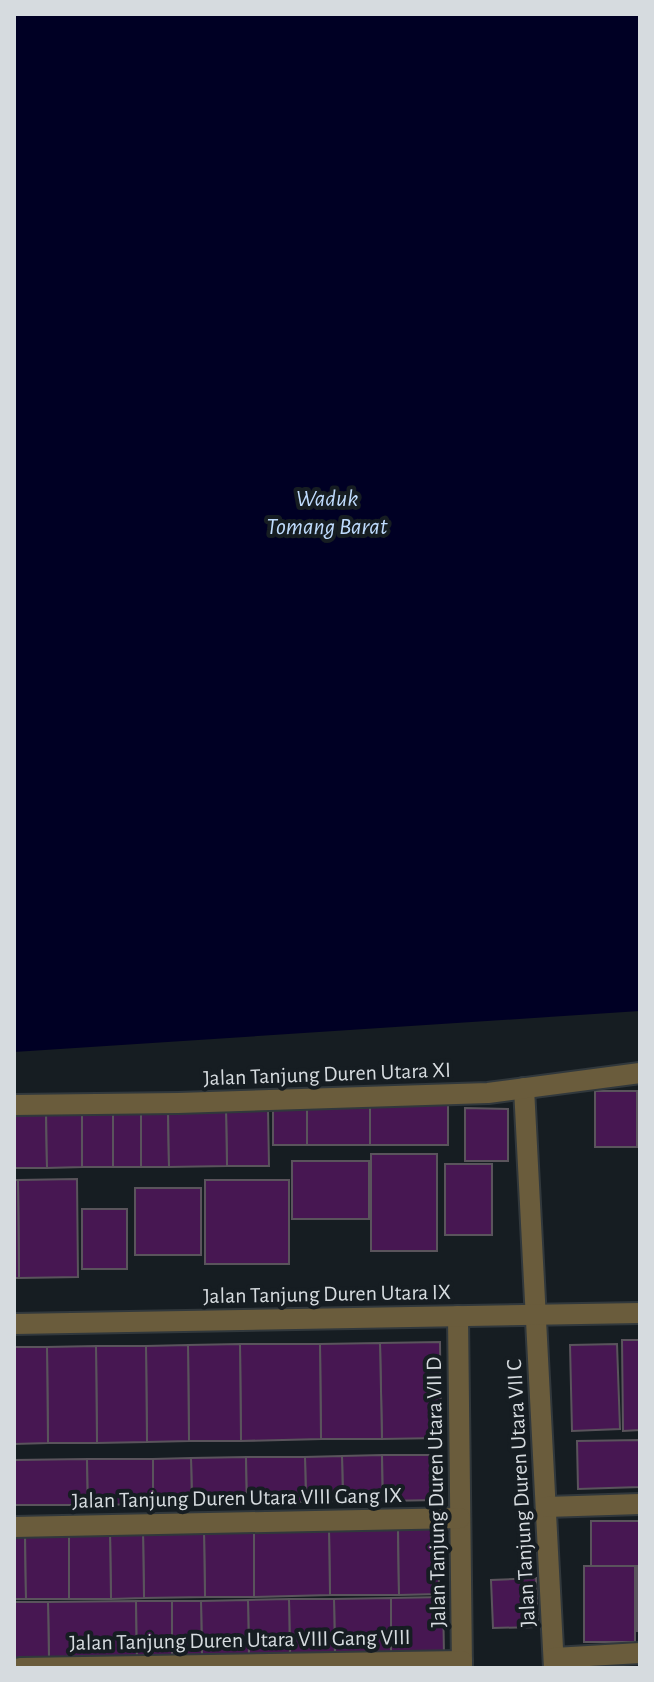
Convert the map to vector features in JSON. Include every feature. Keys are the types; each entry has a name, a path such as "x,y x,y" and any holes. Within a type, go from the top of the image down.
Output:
{"street":[{"name":"Jalan Tanjung Duren Utara XI","path":"14,1105 488,1093 640,1073"},
{"name":"Jalan Tanjung Duren Utara VII C","path":"524,1088 554,1663"},
{"name":"Jalan Tanjung Duren Utara IX","path":"14,1324 640,1313"},
{"name":"Jalan Tanjung Duren Utara VII D","path":"458,1316 462,1664"},
{"path":"546,1507 640,1504"},
{"name":"Jalan Tanjung Duren Utara VIII Gang IX","path":"14,1527 460,1518"},
{"path":"554,1663 640,1653"},
{"name":"Jalan Tanjung Duren Utara VIII Gang VIII","path":"20,1668 462,1664"}],"water":[{"name":"Waduk Tomang Barat","path":"14,14 640,14 640,1011 14,1052"}],"building":[{"path":"595,1091 637,1091 637,1147 595,1147"},
{"path":"273,1100 307,1100 307,1145 273,1145"},
{"path":"307,1100 370,1100 370,1145 307,1145"},
{"path":"370,1100 448,1100 448,1145 370,1145"},
{"path":"268,1108 269,1166 227,1166 226,1109"},
{"path":"465,1108 508,1109 508,1161 465,1161"},
{"path":"113,1109 113,1167 82,1167 82,1110"},
{"path":"113,1109 141,1109 141,1167 113,1167"},
{"path":"141,1109 168,1109 169,1167 141,1167"},
{"path":"168,1109 226,1109 227,1166 169,1167"},
{"path":"14,1110 46,1110 47,1168 14,1168"},
{"path":"46,1110 82,1110 82,1167 47,1168"},
{"path":"371,1154 437,1154 437,1251 371,1251"},
{"path":"292,1161 369,1161 369,1219 292,1219"},
{"path":"445,1164 492,1164 492,1235 445,1235"},
{"path":"77,1179 78,1277 19,1278 18,1180"},
{"path":"14,1180 18,1180 19,1278 14,1278"},
{"path":"205,1180 289,1180 289,1264 205,1264"},
{"path":"135,1188 201,1188 201,1255 135,1255"},
{"path":"82,1209 127,1209 127,1269 82,1269"},
{"path":"622,1340 640,1340 640,1430 623,1431"},
{"path":"440,1342 441,1438 382,1439 380,1343"},
{"path":"380,1343 382,1439 321,1439 320,1344"},
{"path":"240,1344 320,1344 321,1439 241,1441"},
{"path":"240,1344 241,1441 189,1441 188,1345"},
{"path":"617,1344 620,1429 572,1431 570,1345"},
{"path":"188,1345 189,1441 147,1442 146,1346"},
{"path":"96,1346 146,1346 147,1442 97,1443"},
{"path":"96,1346 97,1443 48,1443 47,1347"},
{"path":"14,1347 47,1347 48,1443 14,1444"},
{"path":"640,1440 640,1487 578,1489 577,1441"},
{"path":"382,1455 383,1501 343,1501 342,1456"},
{"path":"382,1455 438,1455 438,1500 383,1501"},
{"path":"342,1456 343,1501 306,1502 305,1457"},
{"path":"246,1457 247,1502 192,1503 191,1458"},
{"path":"246,1457 305,1457 306,1502 247,1502"},
{"path":"191,1458 192,1503 153,1504 153,1459"},
{"path":"87,1459 88,1505 14,1505 14,1460"},
{"path":"87,1459 153,1459 153,1504 88,1505"},
{"path":"591,1521 640,1521 640,1566 591,1566"},
{"path":"398,1528 399,1595 330,1595 329,1530"},
{"path":"398,1528 438,1528 439,1594 399,1595"},
{"path":"254,1530 329,1530 330,1595 254,1597"},
{"path":"254,1530 254,1597 205,1597 204,1531"},
{"path":"143,1531 204,1531 205,1597 144,1598"},
{"path":"143,1531 144,1598 111,1599 110,1532"},
{"path":"110,1532 111,1599 69,1599 69,1533"},
{"path":"14,1533 25,1533 26,1599 14,1599"},
{"path":"25,1533 69,1533 69,1599 26,1599"},
{"path":"584,1566 635,1566 635,1642 584,1642"},
{"path":"637,1568 640,1568 640,1631 637,1631"},
{"path":"536,1578 538,1627 493,1628 491,1580"},
{"path":"443,1597 444,1655 391,1656 391,1598"},
{"path":"391,1598 391,1656 335,1656 334,1599"},
{"path":"289,1599 334,1599 335,1656 290,1657"},
{"path":"289,1599 290,1657 249,1658 248,1600"},
{"path":"248,1600 249,1658 202,1658 201,1601"},
{"path":"136,1601 137,1659 49,1660 48,1602"},
{"path":"136,1601 172,1601 172,1659 137,1659"},
{"path":"172,1601 201,1601 202,1658 172,1659"},
{"path":"14,1602 48,1602 49,1660 14,1661"}]}
